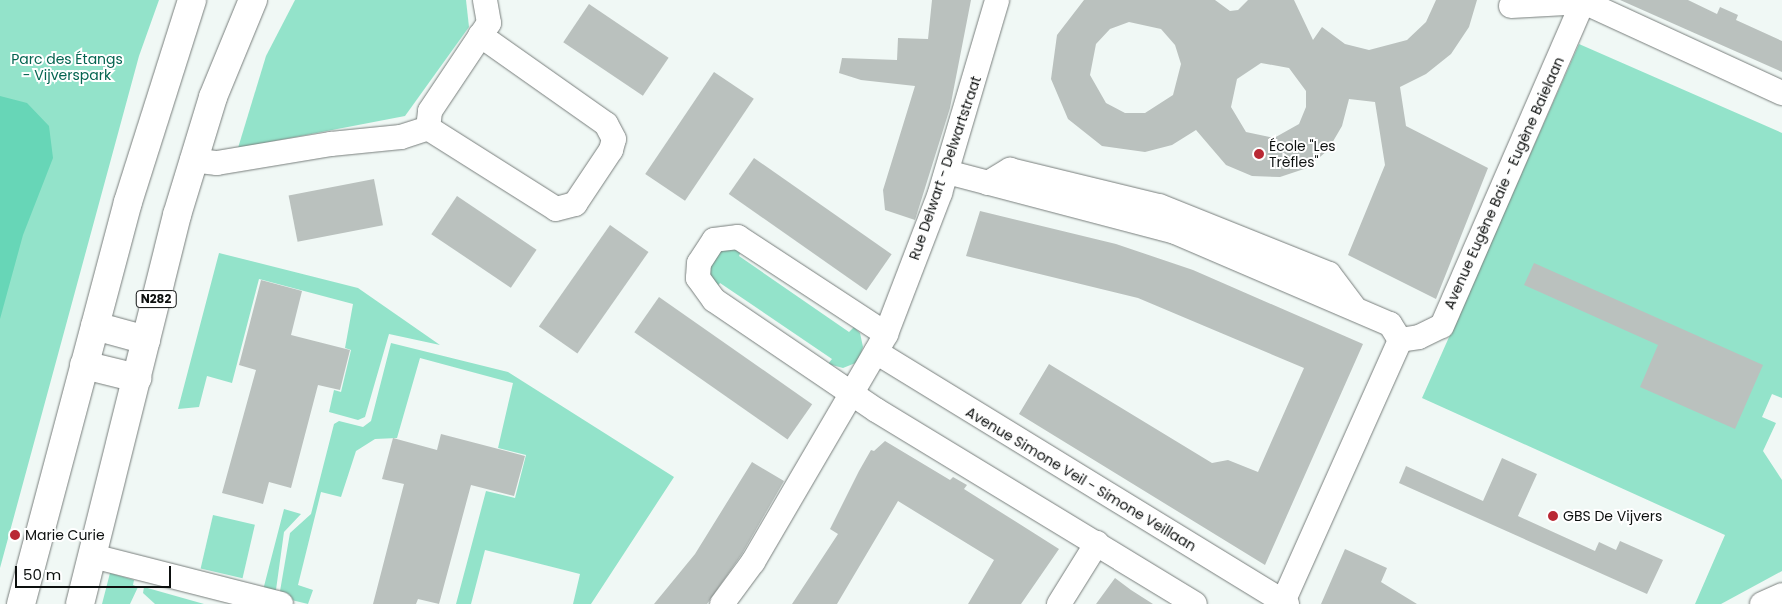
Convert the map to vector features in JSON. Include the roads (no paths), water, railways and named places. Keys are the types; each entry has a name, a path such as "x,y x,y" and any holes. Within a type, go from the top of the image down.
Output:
{"main road":[{"path":"21,604 94,326 162,85 192,0"},
{"name":"N282","path":"80,604 192,160 231,48 253,0"},
{"path":"94,326 146,340"},
{"path":"84,365 137,378"}],"street":[{"path":"428,128 430,111 489,23 486,0"},
{"name":"Rue Delwart - Delwartstraat","path":"722,604 753,562 881,343 946,172 997,0"},
{"path":"1511,6 1584,1 1782,93"},
{"name":"Avenue Eugène Baie - Eugène Baielaan","path":"1400,340 1419,338 1442,326 1584,1"},
{"path":"428,128 556,209 575,204 611,150 614,139 606,124 480,35"},
{"path":"192,160 217,163 331,144 401,138 428,128"},
{"path":"946,172 1175,232 1390,324 1400,340 1285,603"},
{"path":"881,343 738,237 714,240 699,263 698,278 714,300 852,392 1196,604"},
{"name":"Avenue Simone Veil - Simone Veillaan","path":"881,343 1285,603"},
{"path":"1059,604 1097,543"},
{"path":"93,556 281,604"},
{"path":"1762,604 1782,595"}],"place":[{"name":"École \"Les Trèfles\"","path":"1259,154"},
{"name":"GBS De Vijvers","path":"1553,516"},
{"name":"Marie Curie","path":"15,535"}],"park label":[{"name":"Parc des Étangs - Vijverspark","path":"67,68"}]}
